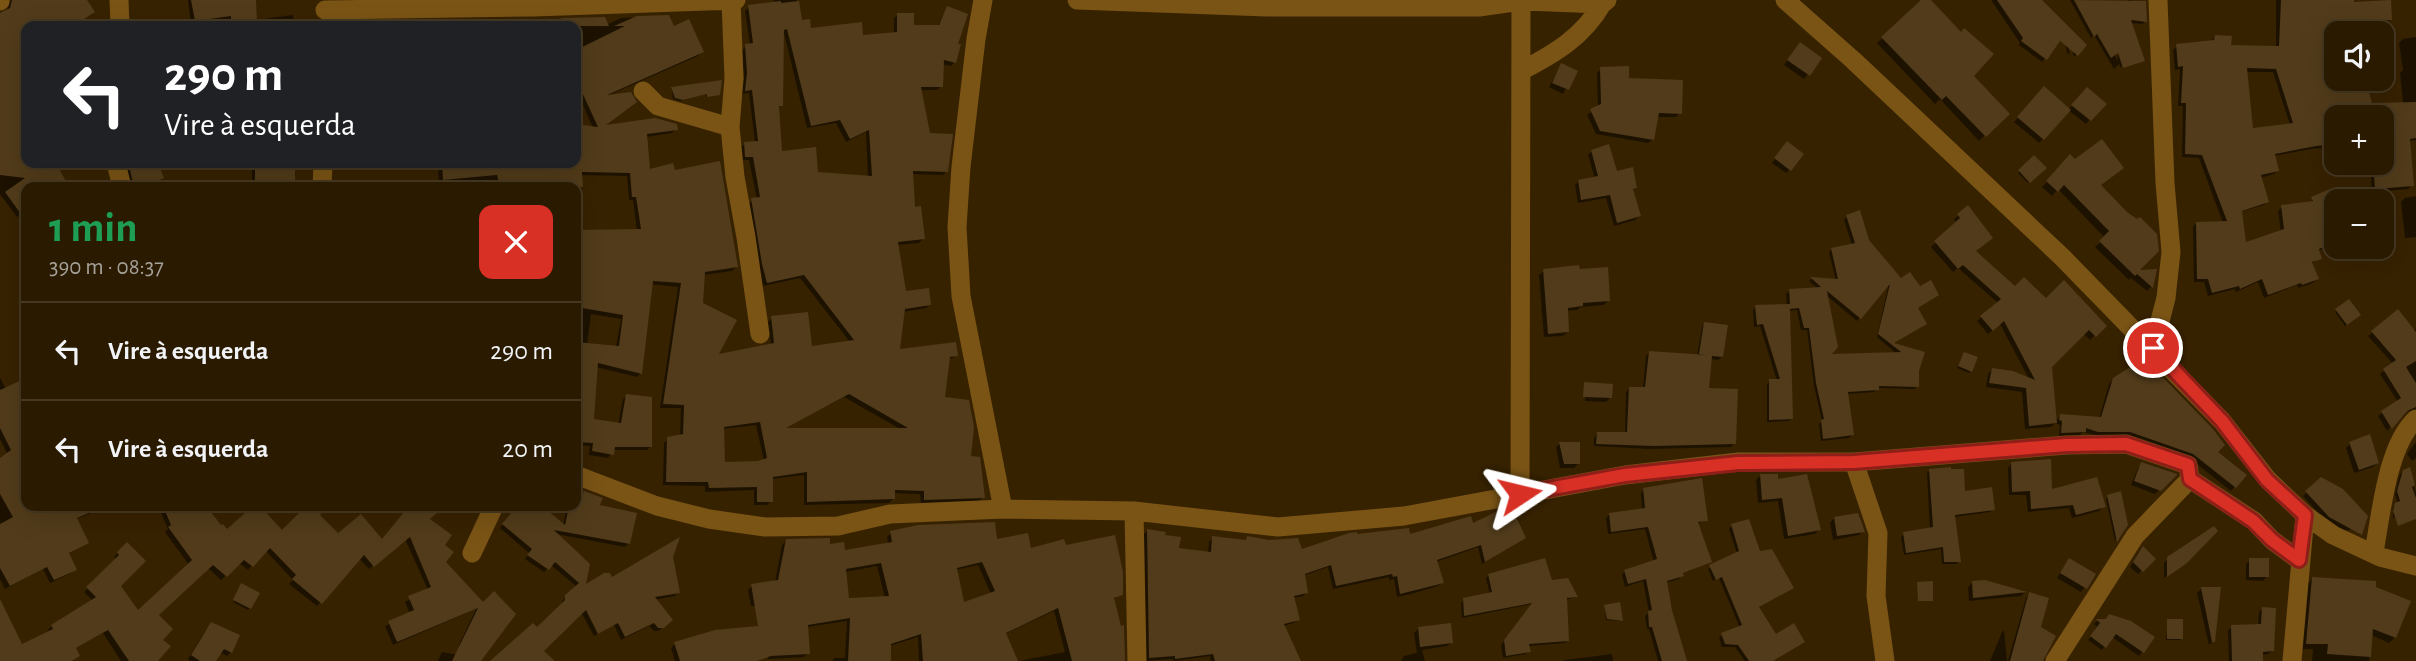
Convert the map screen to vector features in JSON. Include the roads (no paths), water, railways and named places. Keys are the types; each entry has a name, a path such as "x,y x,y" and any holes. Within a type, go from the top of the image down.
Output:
{"street":[{"path":"119,0 120,21"},
{"path":"325,12 460,4 734,0 734,78 730,127 735,177 761,334"},
{"path":"984,0 966,122 957,227 961,296 1003,509"},
{"path":"1077,0 1479,7 1521,1 1604,2"},
{"path":"1785,0 1853,60 2053,248 2222,421 2267,480 2305,515 2333,535 2380,557 2416,566"},
{"path":"2153,348 2166,298 2171,252 2165,183 2158,0"},
{"path":"1520,494 1521,1"},
{"path":"1521,71 1547,58 1573,40 1587,28 1604,2"},
{"path":"643,91 657,106 730,127"},
{"path":"2374,552 2393,462 2405,429 2416,419"},
{"path":"581,477 657,506 709,519 765,527 838,526 890,514 1003,509 1134,511 1278,527 1405,516 1625,475 1738,463 1854,462 2067,445 2126,444 2188,465 2190,479 2253,521 2272,540 2299,560"},
{"path":"1854,462 1878,533 1876,596 1885,661"},
{"path":"2055,661 2135,536 2190,479"},
{"path":"472,553 492,511"},
{"path":"1134,511 1137,661"},
{"path":"2292,661 2305,515"}]}
